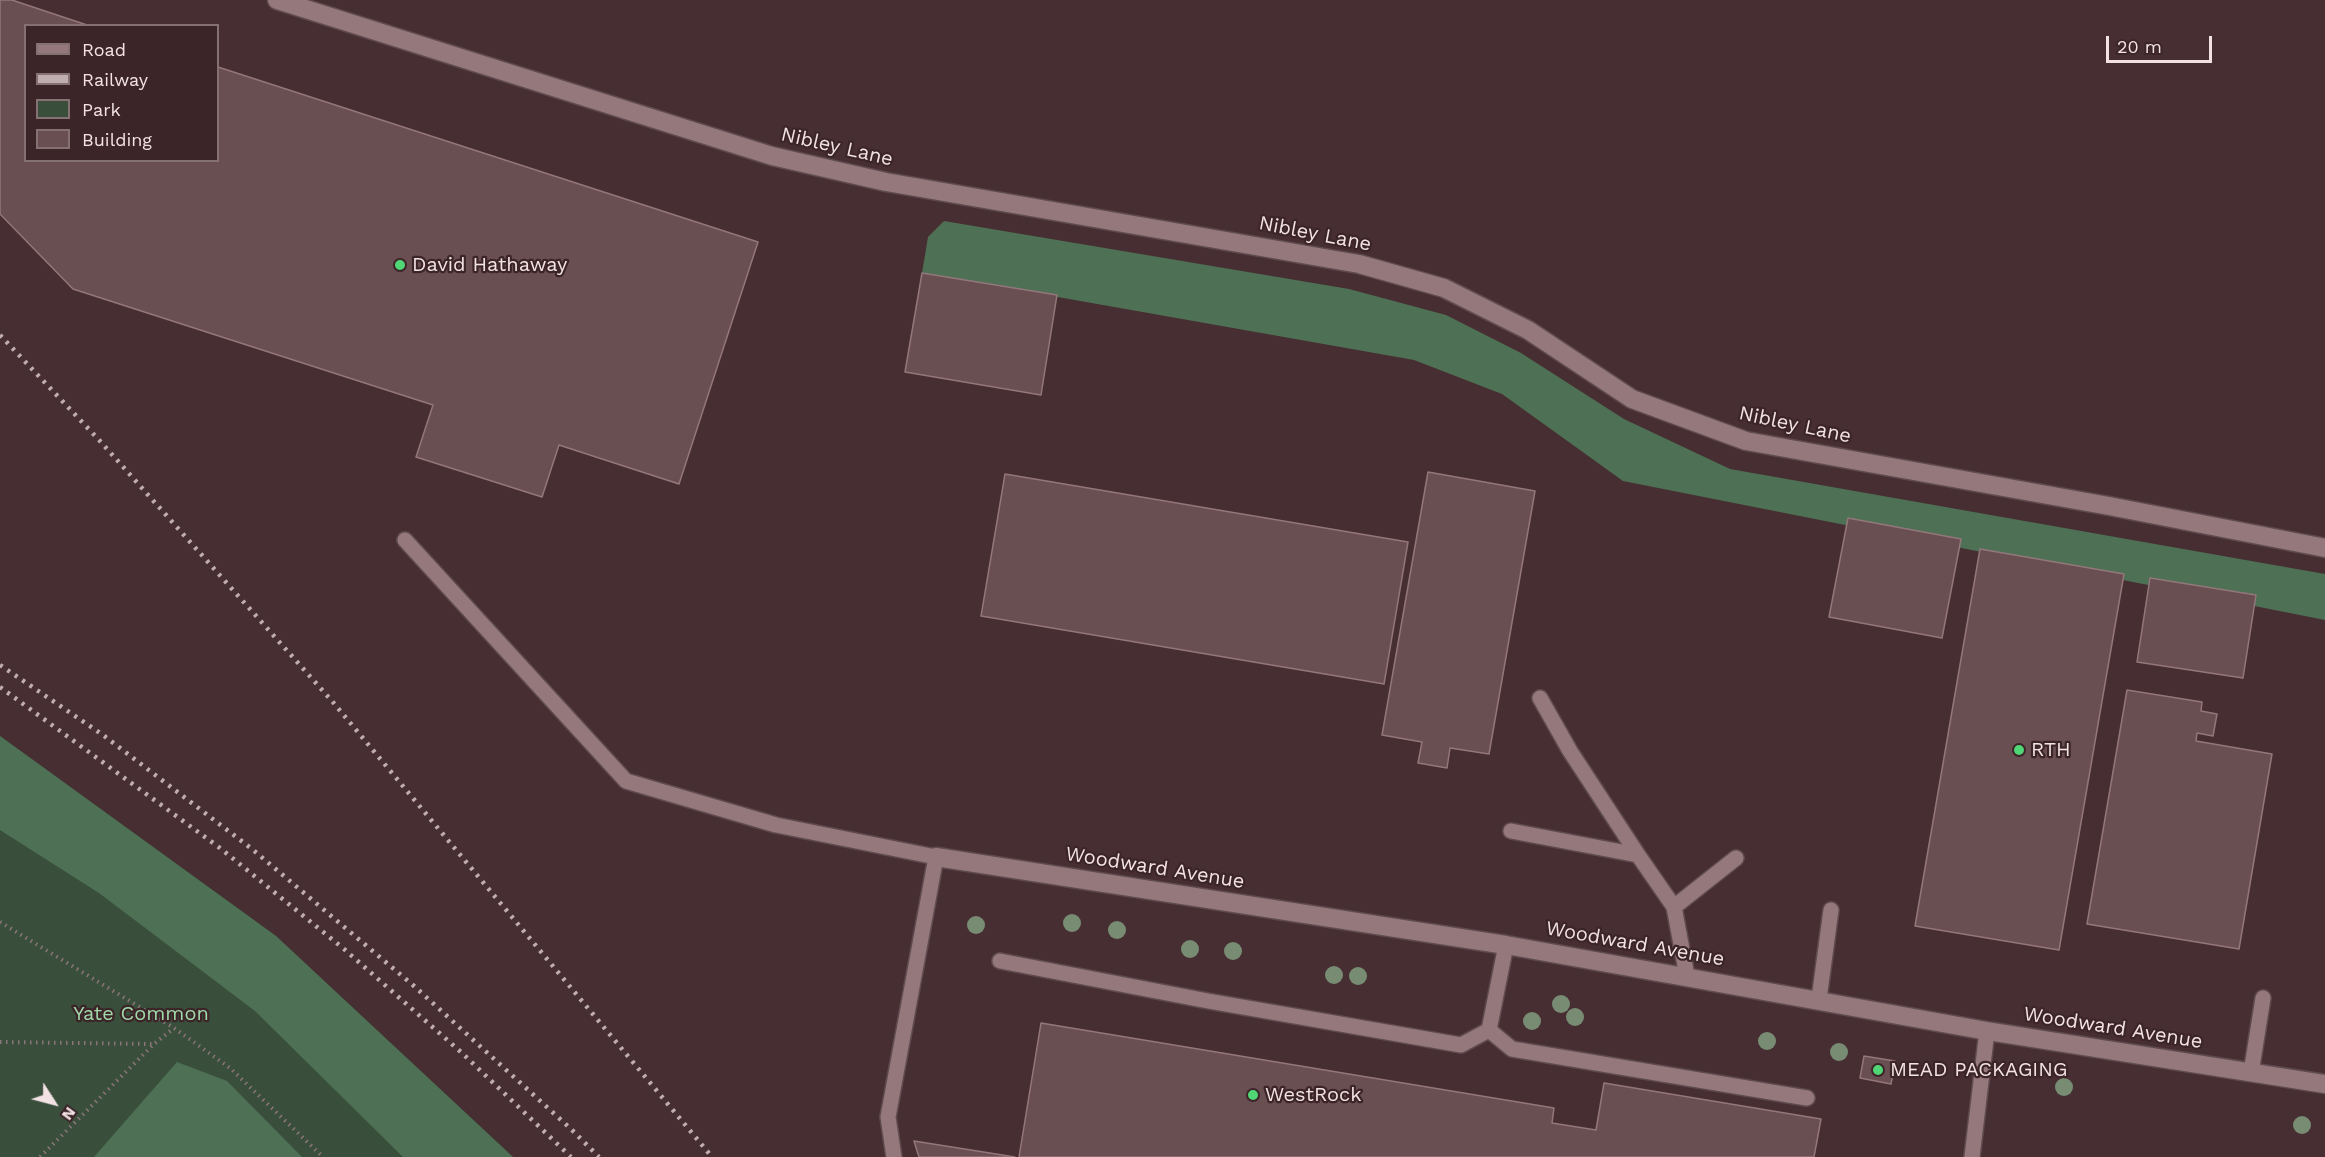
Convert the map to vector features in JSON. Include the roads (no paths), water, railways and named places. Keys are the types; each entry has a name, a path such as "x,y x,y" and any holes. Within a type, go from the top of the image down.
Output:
{"street":[{"name":"Nibley Lane","path":"277,0 772,156 886,182 1359,264 1444,288 1528,330 1632,399 1746,441 2109,506 2325,548"},
{"name":"Woodward Avenue","path":"936,857 1506,945 1819,999 1987,1031 2325,1084"}],"lane":[{"path":"405,540 626,781 776,825 936,857 888,1117 894,1157"},
{"path":"1540,698 1570,751 1674,907 1687,976"},
{"path":"1511,831 1638,855"},
{"path":"1674,907 1736,858"},
{"path":"1819,999 1831,910"},
{"path":"1489,1030 1506,945"},
{"path":"1000,961 1208,1001 1461,1045 1489,1030"},
{"path":"2251,1073 2264,998"},
{"path":"1489,1030 1512,1049 1807,1098"},
{"path":"1972,1157 1987,1031"}],"railway":[{"path":"0,335 100,441 332,701 712,1157"},
{"path":"0,665 103,735 252,849 414,986 599,1157"},
{"path":"0,687 220,848 344,949 462,1053 571,1157"}],"place":[{"name":"David Hathaway","path":"400,265"},
{"name":"RTH","path":"2019,750"},
{"name":"MEAD PACKAGING","path":"1878,1070"},
{"name":"WestRock","path":"1253,1095"}],"park label":[{"name":"Yate Common","path":"141,1014"}]}
